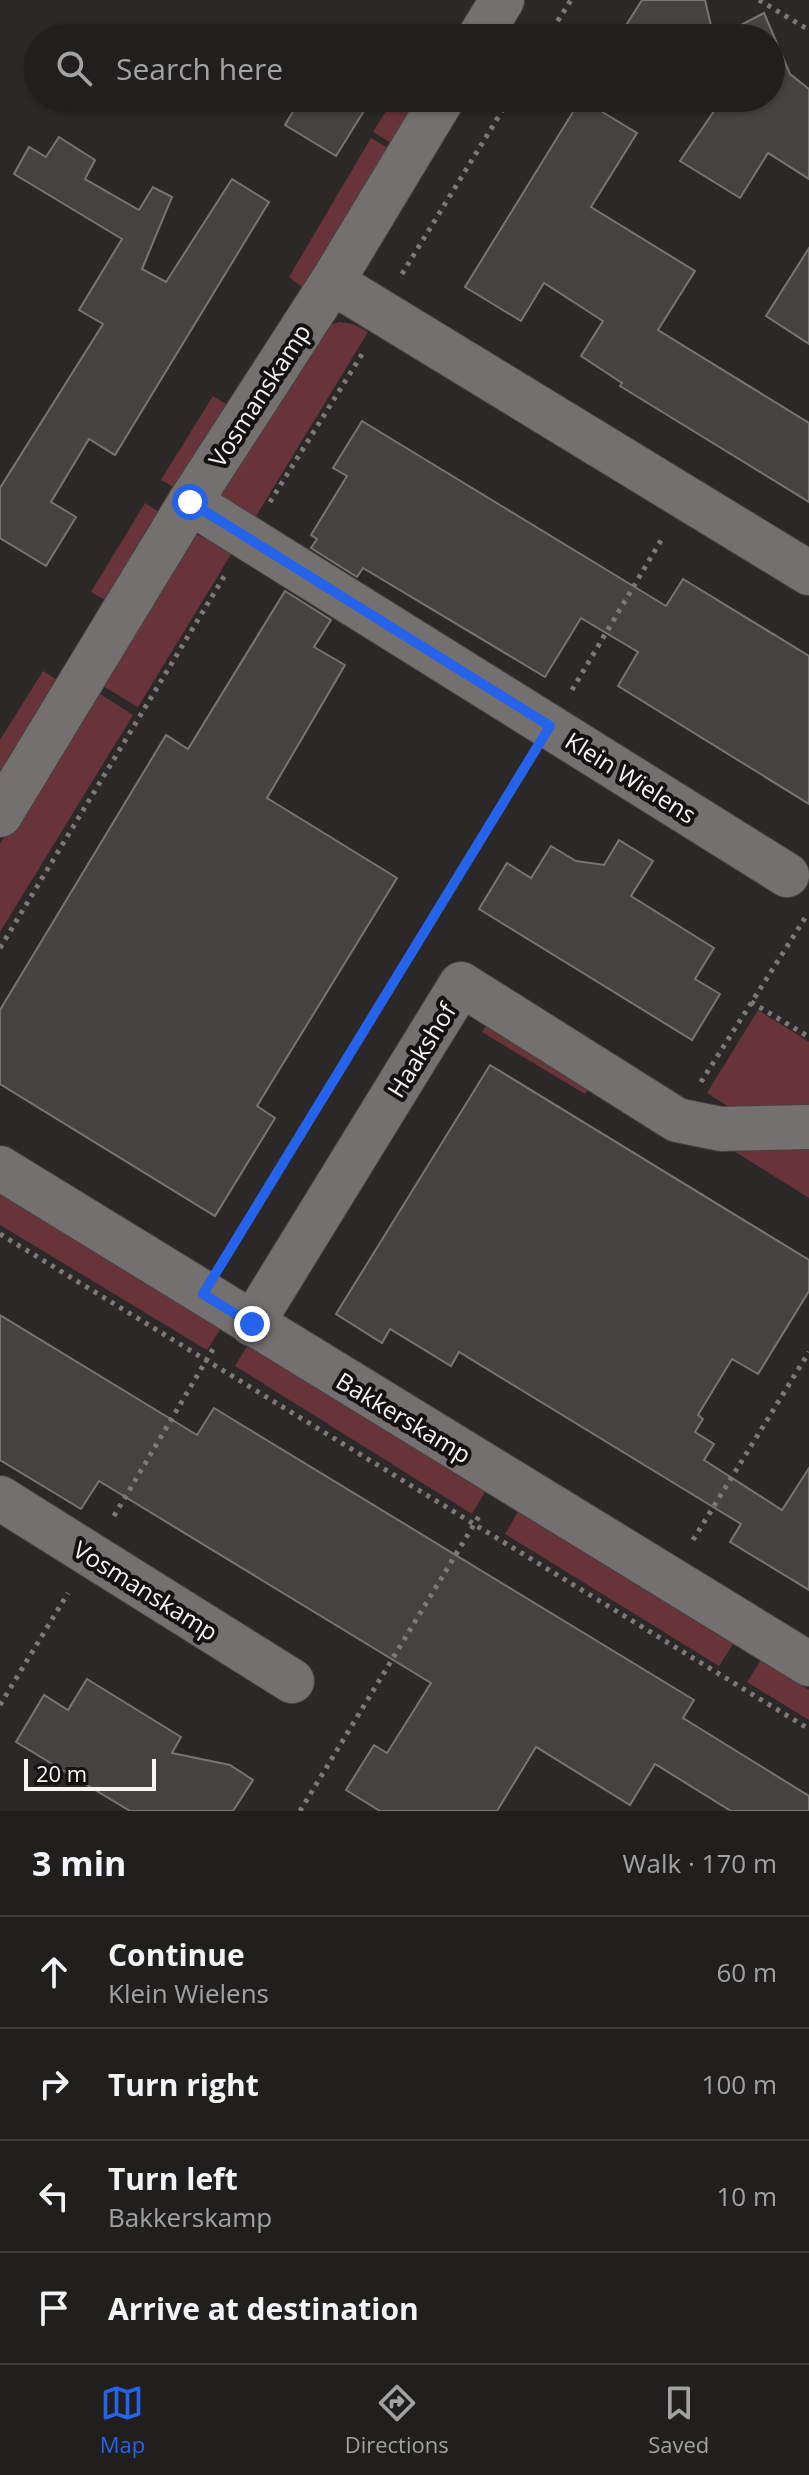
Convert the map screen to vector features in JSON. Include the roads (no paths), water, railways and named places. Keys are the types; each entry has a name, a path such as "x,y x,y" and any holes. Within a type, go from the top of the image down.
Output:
{"street":[{"path":"487,24 502,0"},
{"name":"Vosmanskamp","path":"0,815 190,502 332,282 435,112"},
{"path":"332,282 809,573"},
{"name":"Klein Wielens","path":"190,502 787,875"},
{"name":"Haakshof","path":"230,1310 461,984 677,1120 721,1129 809,1127"},
{"name":"Bakkerskamp","path":"0,1168 809,1664"},
{"name":"Vosmanskamp","path":"0,1498 292,1681"}]}
